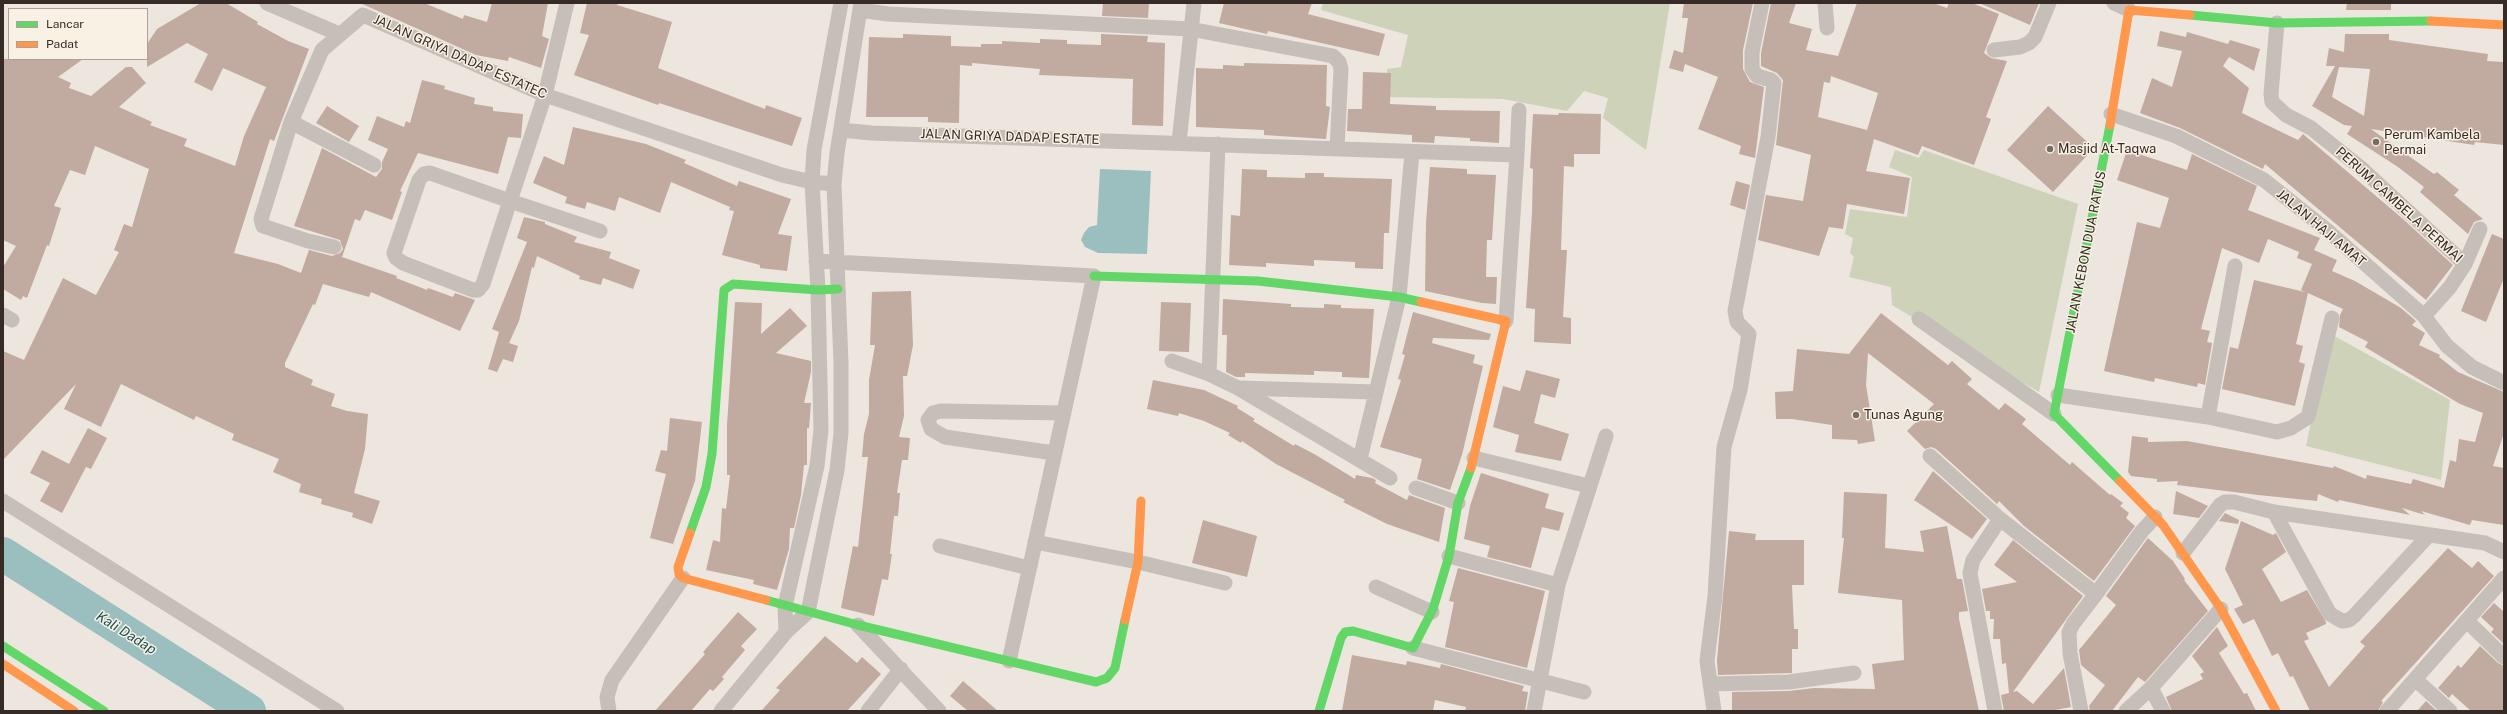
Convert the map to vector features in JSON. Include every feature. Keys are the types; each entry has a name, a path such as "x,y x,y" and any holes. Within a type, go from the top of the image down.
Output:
{"street":[{"path":"267,3 339,34"},
{"path":"567,3 545,95 510,201 483,284 478,290 473,290 396,258 396,248 419,180 424,174 430,172 510,201 600,231"},
{"path":"786,632 785,606 817,466 821,430 818,290 812,182 816,137 841,3"},
{"path":"1179,142 1194,3"},
{"path":"1714,711 1707,661 1715,596 1724,447 1740,390 1749,334 1737,322 1735,311 1768,137 1774,83 1771,80 1757,76 1752,69 1752,52 1762,3"},
{"path":"1825,3 1827,28"},
{"path":"1994,50 2020,47 2035,37 2050,3"},
{"path":"2114,3 2129,10 2277,23 2435,21 2504,25"},
{"path":"721,711 786,632 808,612 837,470 841,434 834,184 861,6 888,14 1190,29 1333,56 1338,62 1341,70 1337,149"},
{"name":"JALAN GRIYA DADAP ESTATEC","path":"334,247 308,241 261,223 291,122 322,50 339,34 350,28 366,9 545,95 782,176 812,182"},
{"name":"JALAN KEBON DUA RATUS","path":"2054,414 2087,237 2102,172 2129,10"},
{"name":"PERUM CAMBELA PERMAI","path":"2277,23 2271,94 2272,102 2286,115 2311,128 2361,168 2465,264 2450,287 2426,313"},
{"path":"1413,648 1432,612 1449,556 1458,502 1474,458 1506,321 1519,110"},
{"name":"JALAN HAJI AMAT","path":"2111,114 2176,136 2264,180 2426,313 2446,346 2472,367 2504,383"},
{"path":"291,122 374,165"},
{"name":"JALAN GRIYA DADAP ESTATE","path":"841,130 871,133 1179,142 1412,153 1517,156"},
{"path":"1210,374 1215,278 1218,144"},
{"path":"1360,459 1399,297 1412,153"},
{"path":"812,182 834,184"},
{"path":"2465,264 2480,229"},
{"path":"816,261 1094,276 1215,278 1399,297 1506,321"},
{"path":"2208,417 2235,266"},
{"path":"1009,661 1094,276"},
{"path":"683,578 678,567 706,487 712,454 724,290 733,284 818,290 838,289"},
{"path":"2058,395 2208,417 2277,432 2291,428 2308,417 2332,318"},
{"path":"1919,319 2054,414 2155,517 2221,609 2276,711"},
{"path":"1172,361 1210,374 1238,388 1390,478"},
{"path":"1238,388 1375,392"},
{"path":"1054,453 945,436 931,429 928,420 933,413 940,411 1064,413"},
{"path":"1534,711 1558,585 1588,486 1606,436"},
{"path":"1930,456 2000,519 2096,594"},
{"path":"1474,458 1588,486"},
{"path":"1416,488 1458,502"},
{"path":"683,578 808,612 1096,682 1107,678 1115,668 1138,562 1141,501"},
{"path":"3,502 337,711"},
{"path":"2183,554 2208,519 2225,502 2234,502 2274,512 2485,543 2504,552"},
{"path":"2274,512 2330,614 2342,622 2349,620 2354,616 2428,535"},
{"path":"2081,711 2070,653 2069,632 2073,624 2142,531 2155,517"},
{"path":"1995,711 1970,573 1973,560 2000,519"},
{"path":"1035,542 1138,562 1225,583"},
{"path":"940,546 1029,568"},
{"path":"1449,556 1558,585"},
{"path":"609,711 607,697 612,680 683,578"},
{"path":"2387,711 2504,578"},
{"path":"1376,588 1432,612"},
{"path":"2126,711 2151,688 2221,609"},
{"path":"2467,621 2504,657"},
{"path":"858,624 939,711"},
{"path":"1319,711 1341,638 1345,632 1353,631 1584,692"},
{"path":"3,646 104,711"},
{"path":"3,664 74,711"},
{"path":"868,711 901,670"},
{"path":"1710,684 1788,682 1854,673"},
{"path":"2415,679 2450,711"},
{"path":"2151,688 2163,711"}],"green space":[{"path":"1323,3 1670,3 1646,150 1603,118 1608,98 1584,91 1567,111 1503,99 1388,97 1387,69 1401,67 1408,35 1321,10"},
{"path":"1895,150 1919,158 1924,150 2078,204 2039,392 1892,305 1891,287 1849,277 1854,257 1850,253 1853,238 1845,234 1850,209 1907,217 1912,177 1889,167"},
{"path":"2329,333 2450,400 2441,480 2306,446"}],"water":[{"path":"1100,169 1151,171 1147,254 1098,253 1085,247 1081,240 1089,227 1097,225"}],"building":[{"path":"201,3 226,3 258,22 257,24 288,41 309,49 274,141 270,139 234,253 278,264 301,273 309,250 332,256 340,253 343,249 340,240 294,226 322,148 376,177 382,169 382,162 388,149 368,140 377,116 404,127 406,121 410,123 422,80 445,86 444,89 475,98 474,104 493,107 493,111 523,114 521,138 508,137 498,174 418,153 400,191 402,192 392,220 365,210 360,221 355,219 342,257 397,276 396,278 427,290 428,288 453,297 455,293 475,300 460,331 371,292 369,297 323,284 315,305 313,304 285,363 285,367 313,380 311,385 335,394 331,406 347,411 368,414 365,449 354,493 380,501 372,524 352,517 353,513 321,504 322,499 299,492 301,484 273,472 279,459 232,440 234,434 196,416 194,420 121,384 101,427 64,409 76,384 3,460 3,351 24,360 63,278 96,295 119,252 114,250 124,224 132,227 149,169 95,146 85,175 70,170 54,206 61,208 49,246 47,245 27,298 23,296 21,300 3,289 3,267 16,246 3,240 3,59 82,60 58,77 71,83 69,88 91,96 126,67 132,67 146,83 119,107 152,122 150,125 187,139 184,146 235,166 244,136 266,87 223,68 212,91 194,82 208,54 187,43 147,67 148,42 157,29"},
{"path":"360,3 424,3 463,19 464,15 487,22 492,3 548,3 542,36 549,39 541,68 509,57 508,61 476,55"},
{"path":"587,3 617,3 617,5 672,22 658,68 765,109 766,105 802,118 792,146 659,103 658,105 574,75 589,35 580,33"},
{"path":"1103,3 1149,3 1148,18 1102,16"},
{"path":"1224,3 1312,3 1308,14 1385,34 1379,56 1268,31 1267,34 1219,23"},
{"path":"1684,3 1753,3 1743,50 1743,69 1750,82 1764,87 1755,158 1739,154 1741,146 1698,129 1718,77 1685,64 1683,72 1669,68 1674,50 1683,53 1688,18 1682,18"},
{"path":"1771,3 1796,3 1789,23 1812,29 1806,50 1838,56 1857,3 1933,3 1947,8 1949,3 1972,3 1999,14 1984,53 1991,58 2007,61 1986,117 1991,119 1974,165 1922,146 1918,155 1874,139 1866,171 1910,178 1904,214 1847,204 1843,229 1829,227 1819,256 1758,240 1766,195 1803,201 1811,155 1776,145 1783,80 1777,73 1761,66 1761,53","holes":["1831,76 1878,93 1867,130 1818,117 1824,82 1830,83"]},
{"path":"1979,3 2039,3 2030,25"},
{"path":"2347,3 2391,3 2391,10 2346,10"},
{"path":"2160,31 2186,37 2187,32 2228,44 2230,40 2260,49 2254,71 2229,57 2223,66 2249,88 2242,113 2298,140 2303,134 2403,219 2453,265 2426,300 2265,164 2263,169 2180,128 2140,113 2152,78 2172,87 2182,51 2157,46"},
{"path":"903,34 951,36 951,46 981,47 981,44 1002,44 1002,41 1040,43 1040,39 1067,40 1067,44 1101,45 1101,34 1148,36 1147,42 1165,43 1163,126 1132,125 1133,79 1039,75 1040,69 972,63 972,66 960,65 959,123 928,122 928,117 866,117 869,37 903,38"},
{"path":"2345,34 2389,34 2389,40 2488,54 2487,61 2504,62 2504,145 2475,142 2474,145 2371,129 2434,174 2437,172 2459,190 2454,195 2483,219 2474,222 2468,234 2420,192 2424,187 2398,167 2347,134 2352,126 2344,125 2312,106 2335,66 2326,66 2329,48 2344,52","holes":["2339,67 2370,69 2364,116 2332,97"]},
{"path":"1244,63 1327,65 1326,106 1330,107 1326,139 1264,135 1264,130 1196,127 1196,68 1223,69 1223,65 1244,66"},
{"path":"1363,72 1391,73 1390,104 1436,106 1436,110 1500,111 1499,143 1470,141 1470,138 1435,136 1434,143 1412,142 1412,135 1347,131 1348,109 1362,109"},
{"path":"327,106 359,126 349,142 316,123"},
{"name":"Masjid At-Taqwa","path":"2048,106 2094,148 2053,192 2007,150"},
{"path":"1559,113 1601,114 1600,154 1574,154 1574,167 1564,166 1561,250 1567,250 1563,317 1571,318 1571,344 1534,342 1535,309 1526,308 1532,213 1533,169 1530,168 1533,114 1558,115"},
{"path":"573,127 646,144 686,160 684,163 737,186 739,181 791,199 778,234 792,236 787,271 760,268 760,265 722,255 734,211 729,210 730,207 671,182 660,213 619,197 615,211 587,202 585,209 565,203 567,197 533,183 544,156 564,165"},
{"path":"2127,150 2187,170 2192,154 2257,186 2248,210 2320,238 2314,250 2337,260 2332,271 2355,281 2401,308 2416,321 2412,325 2425,333 2419,345 2440,355 2439,357 2458,372 2504,392 2504,433 2493,466 2504,468 2504,525 2472,520 2470,525 2421,511 2425,515 2402,508 2410,515 2339,500 2338,502 2318,494 2317,501 2177,485 2178,481 2157,482 2157,479 2131,476 2128,472 2132,436 2148,438 2148,442 2187,441 2333,468 2334,466 2366,479 2367,475 2411,484 2413,479 2444,488 2450,460 2456,462 2459,439 2475,442 2483,413 2460,404 2365,347 2368,342 2339,327 2340,315 2343,309 2308,293 2296,344 2303,346 2299,362 2305,364 2295,406 2222,389 2230,347 2238,349 2254,280 2305,292 2301,290 2312,264 2297,258 2299,252 2268,239 2259,263 2222,248 2201,329 2210,331 2207,342 2212,343 2205,385 2198,383 2197,387 2155,378 2154,382 2104,371 2137,222 2160,228 2169,198 2117,180"},
{"path":"1430,167 1467,169 1467,174 1496,175 1492,240 1487,240 1486,277 1497,277 1496,304 1482,303 1425,291 1426,223"},
{"path":"1242,169 1267,170 1267,177 1305,178 1305,173 1324,173 1324,177 1392,179 1389,233 1384,233 1383,269 1355,268 1355,262 1314,260 1314,266 1266,263 1266,267 1229,265 1231,215 1240,216"},
{"path":"1736,181 1750,185 1745,210 1730,205"},
{"path":"524,217 545,222 545,224 577,237 574,242 611,252 609,258 640,270 633,289 603,278 601,285 579,279 580,276 537,256 534,268 532,267 519,321 509,343 518,346 513,362 503,359 497,372 488,369 499,332 492,329 527,242 517,238"},
{"path":"2492,234 2504,239 2504,278 2486,322 2461,311"},
{"path":"911,291 913,345 907,376 903,376 904,416 899,437 910,438 908,460 902,460 897,493 900,493 898,516 894,516 890,554 892,554 888,580 882,579 874,616 841,608 853,546 858,547 868,457 862,457 864,434 869,414 869,380 875,345 870,345 872,292"},
{"path":"1223,299 1291,304 1291,307 1324,308 1324,304 1341,305 1341,308 1374,309 1369,378 1342,377 1342,372 1314,371 1314,375 1245,373 1245,377 1236,377 1226,372 1227,335 1222,335"},
{"path":"735,302 762,303 761,334 790,308 807,326 776,353 811,361 811,372 804,403 811,403 809,428 807,428 807,465 804,465 801,495 794,528 790,528 789,549 777,590 753,584 754,580 706,570 713,540 720,542 722,508 726,509 730,475 727,475 727,425"},
{"path":"1161,302 1191,303 1189,352 1159,351"},
{"path":"1413,312 1491,334 1489,340 1433,338 1432,343 1475,355 1473,363 1483,366 1462,455 1450,490 1417,479 1422,459 1380,447 1401,380 1398,379 1405,355 1402,354"},
{"path":"1881,313 1948,365 1952,361 1972,379 1967,384 1999,410 2005,403 2026,419 2022,424 2070,465 2072,462 2110,495 2111,494 2123,503 2120,506 2129,513 2126,518 2135,526 2094,581 2024,526 1999,501 1997,504 1936,449 1931,447 1925,449 1907,431 1934,404 1868,353 1866,385 1875,441 1858,444 1857,440 1832,439 1832,425 1792,419 1776,419 1775,392 1793,391 1797,349 1849,354"},
{"path":"1526,370 1560,379 1555,398 1541,394 1534,423 1569,434 1561,461 1515,452 1519,435 1493,427 1503,386 1520,391"},
{"path":"1153,380 1204,390 1238,406 1237,408 1255,419 1253,421 1294,446 1295,444 1316,455 1355,479 1356,475 1372,478 1376,480 1375,483 1407,500 1409,495 1445,508 1439,542 1387,524 1343,502 1345,500 1276,464 1242,441 1241,443 1228,435 1230,433 1204,421 1179,413 1178,416 1147,409"},
{"path":"670,418 702,422 695,481 673,544 650,538 666,474 655,471 661,450 667,451"},
{"path":"88,428 107,438 91,469 86,467 62,513 40,501 50,483 30,473 42,450 69,464"},
{"path":"1933,471 1987,519 1972,539 1914,500"},
{"path":"1481,473 1549,494 1545,508 1564,513 1559,531 1542,527 1531,568 1487,557 1490,546 1464,539 1470,506"},
{"path":"2176,491 2208,506 2199,518 2173,514"},
{"path":"1844,492 1887,494 1885,548 1924,552 1920,531 1947,526 1957,579 1962,579 1968,611 1959,612 1959,619 1979,711 1732,711 1732,692 1789,691 1814,688 1875,689 1872,664 1904,660 1902,600 1838,593 1844,538 1842,538"},
{"path":"2225,513 2239,520 2238,524 2219,521"},
{"path":"1203,520 1257,536 1247,577 1192,563"},
{"path":"2241,521 2273,535 2276,533 2286,552 2262,569 2281,602 2307,590 2326,622 2326,624 2306,633 2309,639 2304,641 2329,687 2365,646 2360,642 2448,548 2472,568 2478,561 2494,576 2381,701 2383,702 2378,711 2310,711 2293,676 2290,677 2278,653 2272,656 2254,619 2243,624 2234,609 2243,605 2225,569"},
{"path":"1729,531 1756,534 1755,540 1804,540 1804,585 1792,585 1794,629 1798,629 1798,649 1792,649 1792,673 1718,675 1717,660"},
{"path":"2148,538 2173,561 2185,579 2184,580 2208,611 2145,682 2138,677 2112,711 2090,711 2089,706 2105,685 2081,665 2079,650 2116,605 2106,596"},
{"path":"2013,540 2083,596 2013,692 2017,691 2033,704 2064,668 2071,707 2050,711 2004,711 2001,695 2009,693 2006,663 2002,664 2000,639 1993,639 1994,619 1990,619 1990,611 1986,611 1982,589 2017,582 1994,565"},
{"path":"1458,568 1545,591 1527,668 1445,647 1454,602 1449,601"},
{"path":"2494,603 2504,612 2504,644 2491,632 2494,629 2481,617"},
{"path":"738,612 757,629 741,646 745,650 722,677 724,679 713,691 710,689 691,711 655,711 705,654 703,652"},
{"path":"2217,627 2228,646 2219,653 2244,694 2247,693 2256,711 2172,711 2166,697 2203,679 2200,674 2204,672 2192,656"},
{"path":"825,636 857,663 862,657 881,674 847,711 761,711 780,690 776,688"},
{"path":"2480,646 2498,663 2504,666 2504,711 2471,711 2452,694 2449,698 2438,688 2458,665 2461,668"},
{"path":"1352,655 1406,665 1407,661 1440,668 1441,664 1524,686 1522,691 1528,692 1525,711 1465,711 1466,707 1435,700 1433,711 1342,711"},
{"path":"963,681 998,711 968,711 950,696"},
{"path":"2426,701 2437,711 2417,711"}],"waterway":[{"name":"Kali Dadap","path":"3,554 249,711"}],"traffic: fast":[{"path":"2190,15 2277,23 2431,21"},
{"path":"2110,125 2054,414 2120,481"},
{"path":"1094,276 1258,281 1399,297 1421,302"},
{"path":"690,533 706,487 712,454 724,290 733,284 818,290 838,289"},
{"path":"1319,711 1341,638 1345,632 1353,631 1413,648 1433,609 1449,556 1458,503 1471,468"},
{"path":"766,600 858,625 1096,682 1107,678 1115,668 1125,620"},
{"path":"3,646 104,711"}],"traffic: slow":[{"path":"2110,125 2129,10 2190,15"},
{"path":"2431,21 2504,25"},
{"path":"1421,302 1506,321 1471,468"},
{"path":"2120,481 2163,525 2221,609 2276,711"},
{"path":"1125,620 1138,562 1141,501"},
{"path":"690,533 678,567 679,574 683,578 766,600"},
{"path":"3,664 74,711"}],"place":[{"name":"Perum Kambela Permai","path":"2376,142"},
{"name":"Masjid At-Taqwa","path":"2050,149"},
{"name":"Tunas Agung","path":"1856,415"}]}
